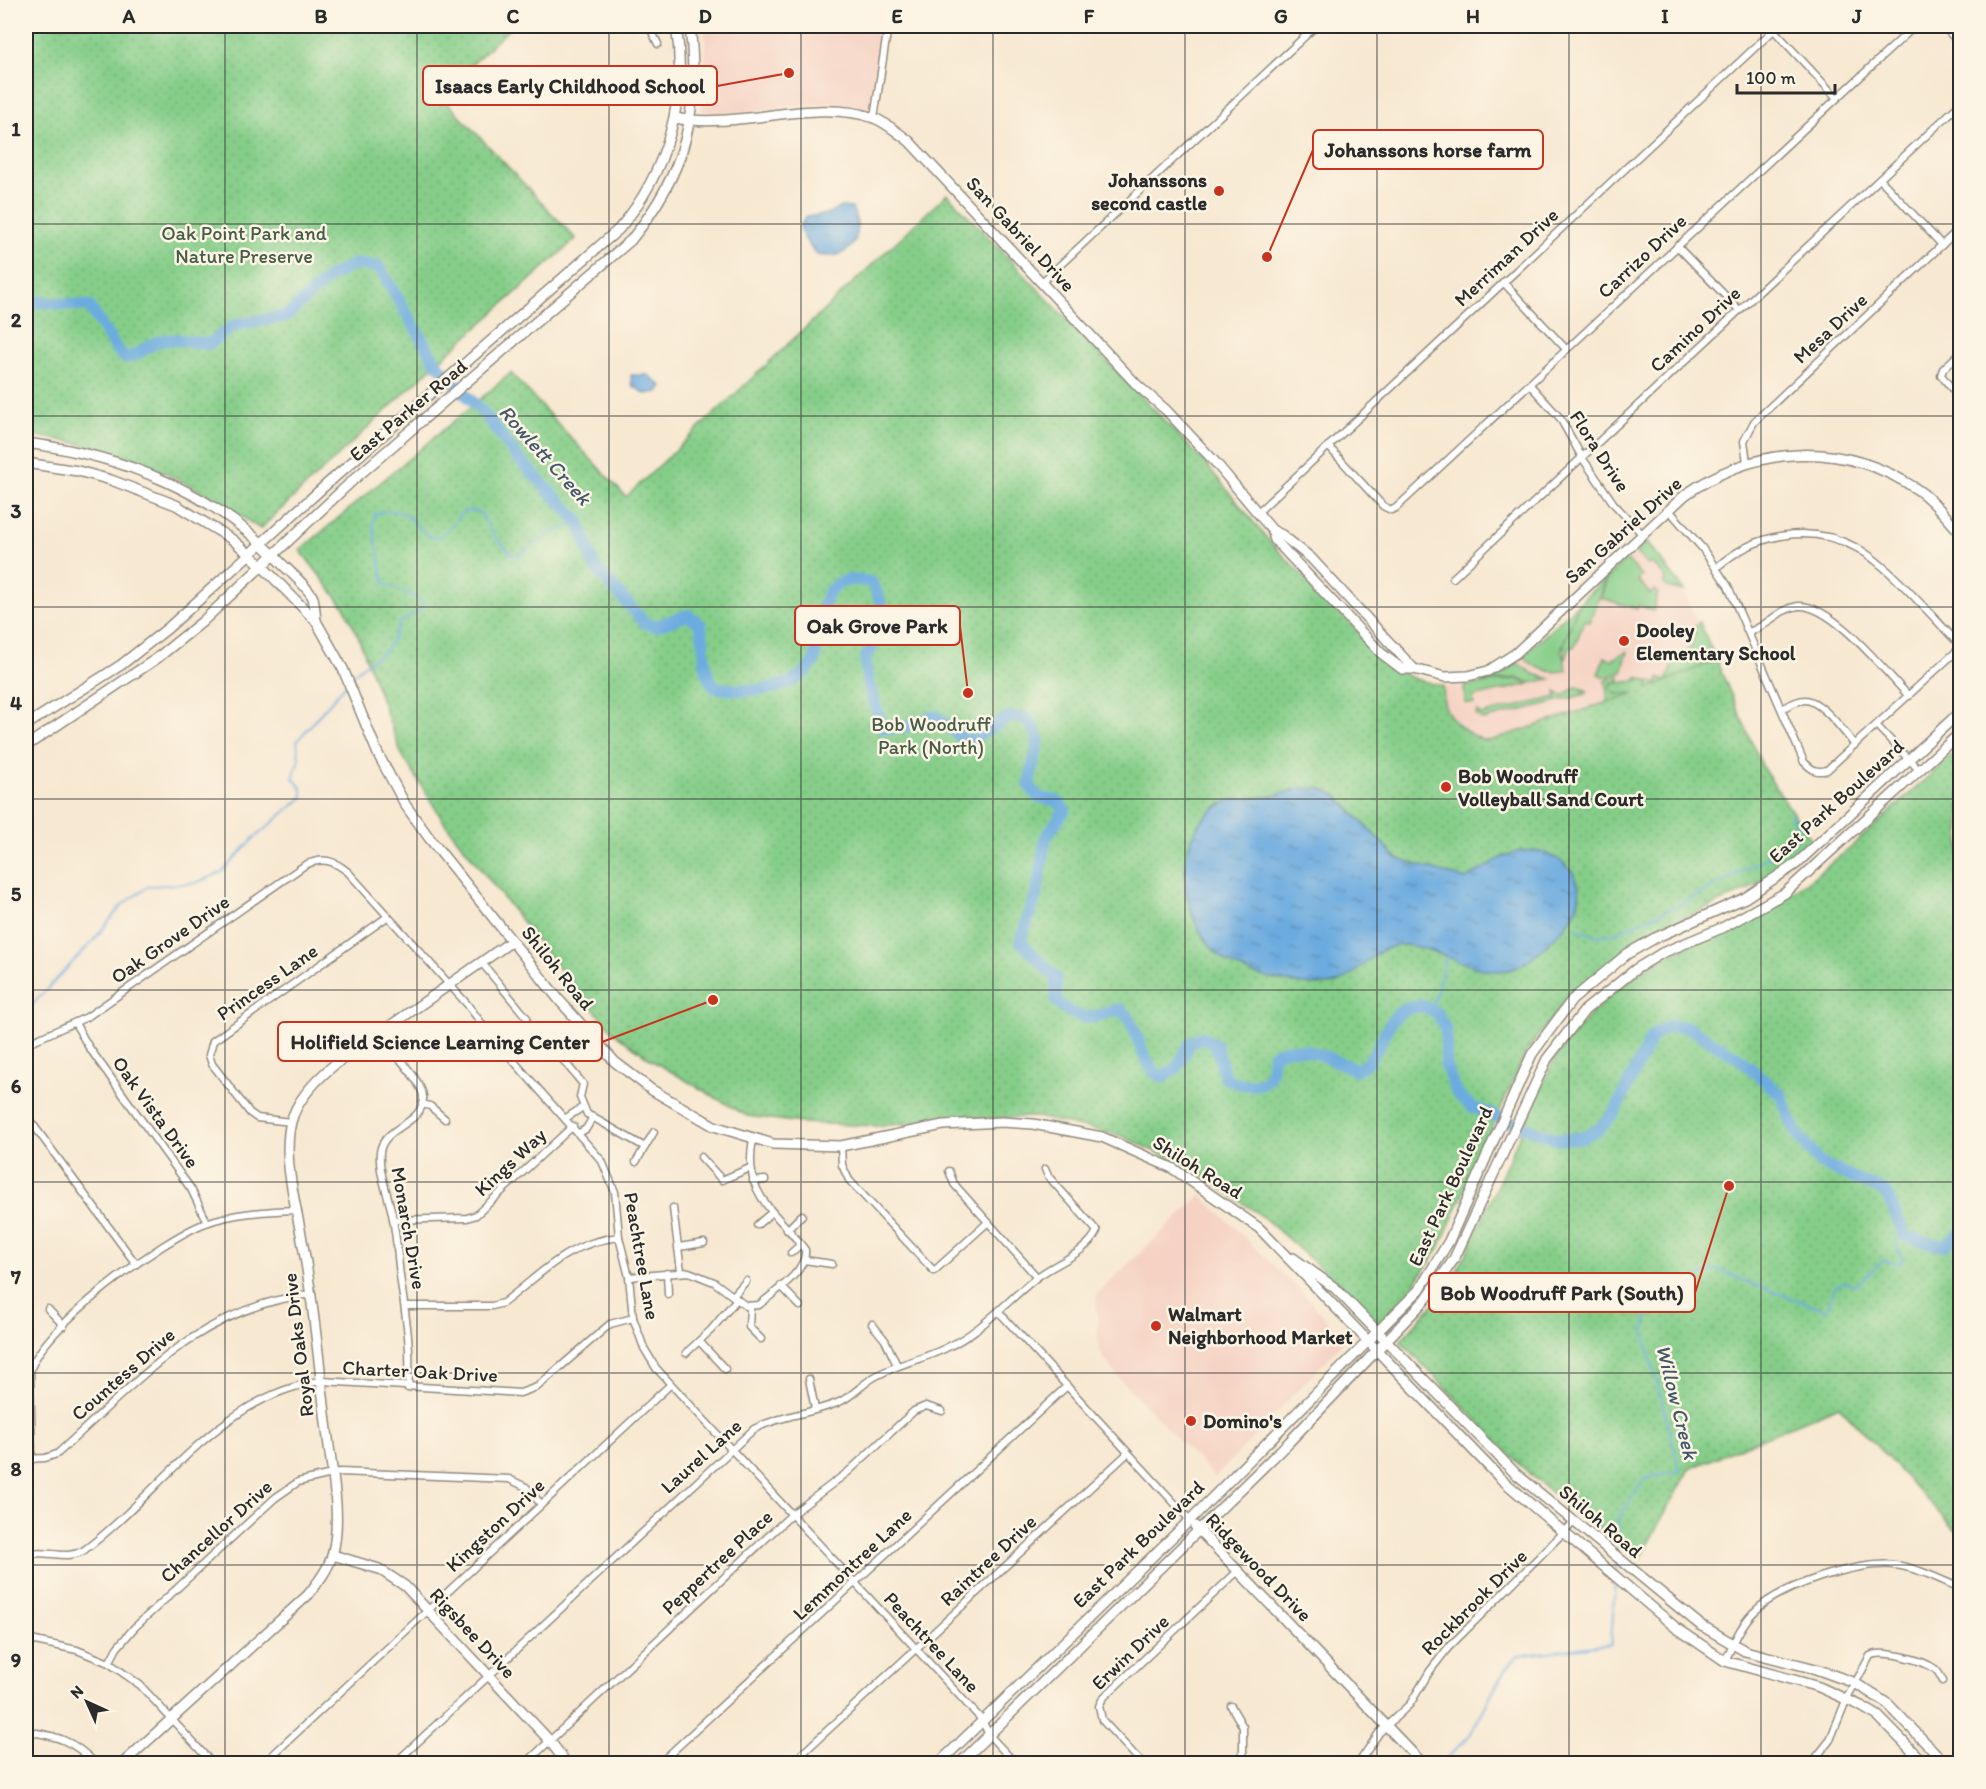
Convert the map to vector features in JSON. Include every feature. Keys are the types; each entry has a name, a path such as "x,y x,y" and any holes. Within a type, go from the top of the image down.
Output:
{"main road":[{"name":"East Parker Road","path":"26,725 160,635 373,444 600,248 636,210 663,154 675,118 679,75 676,26"},
{"name":"East Parker Road","path":"26,746 177,643 382,455 631,240 660,200 680,159 690,121 695,77 690,26"},
{"name":"San Gabriel Drive","path":"675,118 714,122 825,112 874,118 909,141 1138,386 1192,437 1272,530 1282,534 1311,558 1414,669 1435,676 1457,678 1478,674 1499,666 1516,653 1669,510 1706,481 1747,462 1811,454 1878,468 1920,491 1960,532"},
{"path":"645,193 660,200"},
{"path":"600,248 611,259"},
{"name":"Shiloh Road","path":"26,443 60,447 113,460 160,478 219,511 262,542 312,597 315,621"},
{"name":"Shiloh Road","path":"26,463 78,471 111,480 176,506 233,540 261,565 315,621 345,675 378,754 412,814 560,1001 627,1072 680,1109 714,1126 753,1139 793,1146 842,1146 943,1125 1002,1122 1070,1129 1129,1147 1172,1168 1257,1227 1488,1466 1694,1642 1725,1661 1819,1687 1847,1698 1878,1716 1925,1764"},
{"path":"90,684 98,699"},
{"name":"East Park Boulevard","path":"938,1764 1190,1520 1420,1289 1435,1266 1532,1053 1572,1000 1597,977 1655,938 1727,907 1774,880 1796,864 1960,712"},
{"name":"East Park Boulevard","path":"958,1764 1200,1530 1387,1342 1426,1299 1454,1260 1547,1059 1566,1032 1610,988 1662,953 1724,927 1785,893 1960,733"},
{"name":"Royal Oaks Drive","path":"122,1764 308,1595 319,1582 333,1555 336,1525 332,1473 312,1294 289,1155 291,1122 307,1092 318,1079 512,941"},
{"name":"Shiloh Road","path":"1272,1242 1335,1288 1515,1473 1699,1624 1733,1646 1816,1669 1855,1683 1888,1704 1946,1764"},
{"name":"Ridgewood Drive","path":"1190,1520 1423,1764"},
{"name":"Rigsbee Drive","path":"333,1555 391,1575 428,1610 550,1741 567,1764"}],"street":[{"path":"649,26 658,44"},
{"path":"874,118 888,26"},
{"path":"1042,282 1316,26"},
{"name":"Carrizo Drive","path":"1328,446 1383,506 1391,510 1401,505 1836,97 1915,26"},
{"path":"1942,26 1960,44"},
{"path":"1774,27 1836,97"},
{"name":"Merriman Drive","path":"1257,513 1774,27"},
{"name":"Camino Drive","path":"1452,578 1583,459 1960,104"},
{"path":"1880,179 1942,245"},
{"name":"Mesa Drive","path":"1747,462 1744,441 1754,422 1960,228"},
{"path":"1677,246 1739,310"},
{"path":"1503,282 1566,349"},
{"path":"1960,353 1943,369 1941,375 1960,399"},
{"name":"Flora Drive","path":"1530,385 1560,418 1583,459 1614,504 1642,534"},
{"path":"1669,510 1716,568 1749,632 1804,762 1816,772 1827,770 1960,647 1881,565 1856,547 1804,534 1770,537 1739,550 1716,568"},
{"path":"1749,632 1787,609 1810,607 1819,610 1835,621 1909,696"},
{"path":"1782,709 1797,701 1811,701 1820,707 1855,745"},
{"path":"1877,726 1920,771"},
{"name":"Oak Grove Drive","path":"26,1044 75,1023 305,865 316,860 332,861"},
{"name":"Peachtree Lane","path":"332,861 348,872 602,1161 615,1191 633,1317 644,1348 670,1385 982,1720 989,1735 1016,1764"},
{"name":"Princess Lane","path":"291,1122 257,1118 250,1113 213,1064 209,1055 213,1041 387,916"},
{"path":"482,963 527,1018"},
{"name":"Oak Vista Drive","path":"75,1023 88,1046 191,1189 207,1222"},
{"path":"379,1035 421,1086 422,1104 430,1106 445,1119"},
{"path":"558,1054 583,1084 580,1097 583,1107 590,1115 645,1147"},
{"name":"Monarch Drive","path":"408,1388 411,1362 405,1306 393,1220 380,1158 382,1143 397,1127 412,1118 422,1104"},
{"name":"Kings Way","path":"566,1118 583,1107"},
{"path":"26,1115 136,1264"},
{"name":"Kings Way","path":"579,1133 586,1128 590,1115"},
{"name":"Kings Way","path":"393,1220 467,1218 476,1215 573,1126"},
{"path":"636,1162 654,1132"},
{"path":"629,1278 681,1271 709,1280 750,1307 759,1305 781,1286 804,1260 806,1253 759,1196 750,1168 753,1139"},
{"path":"842,1146 842,1165 849,1180 934,1271 987,1224"},
{"path":"701,1157 722,1180 750,1168"},
{"name":"Laurel Lane","path":"394,1764 754,1429 769,1422 837,1403 875,1376 897,1365 945,1349 999,1312 1037,1277 1066,1260 1094,1237 1097,1231 1047,1176 1045,1169"},
{"path":"949,1171 954,1184 987,1224 1037,1277"},
{"path":"753,1181 765,1180"},
{"path":"673,1208 681,1271"},
{"path":"29,1460 30,1372 33,1360 100,1292 173,1239 207,1222 297,1210"},
{"path":"758,1225 771,1213"},
{"path":"787,1230 802,1215"},
{"path":"405,1306 492,1306 503,1303 562,1255 580,1245 620,1237"},
{"path":"679,1247 704,1243"},
{"path":"791,1253 800,1245"},
{"path":"804,1260 832,1264"},
{"path":"668,1273 668,1294"},
{"path":"686,1353 735,1298 746,1281"},
{"path":"781,1286 800,1306"},
{"name":"Countess Drive","path":"29,1460 57,1454 173,1350 194,1334 266,1303 312,1294"},
{"path":"750,1307 749,1327 761,1339"},
{"path":"48,1309 64,1326"},
{"name":"Ridgewood Drive","path":"999,1312 1190,1520"},
{"name":"Charter Oak Drive","path":"26,1556 33,1553 64,1556 83,1551 229,1419 265,1397 303,1384 322,1381 520,1393 531,1390 610,1324 633,1317"},
{"path":"872,1324 885,1340 897,1365"},
{"path":"699,1341 725,1369"},
{"path":"809,1379 814,1409"},
{"name":"Kingston Drive","path":"263,1764 670,1385"},
{"name":"Lemmontree Lane","path":"659,1764 1067,1386"},
{"name":"Peppertree Place","path":"525,1764 791,1515 848,1472 914,1411 926,1406 942,1411"},
{"name":"Raintree Drive","path":"791,1764 1128,1453"},
{"name":"Chancellor Drive","path":"109,1663 125,1638 278,1496 298,1482 332,1473 509,1479 526,1487 541,1504"},
{"name":"Rockbrook Drive","path":"1358,1764 1387,1725 1410,1704 1430,1671 1448,1648 1574,1522"},
{"path":"1725,1661 1742,1627 1766,1602 1780,1593 1862,1566 1895,1565 1912,1568 1960,1588"},
{"name":"Erwin Drive","path":"1143,1764 1102,1720 1099,1706 1103,1698 1239,1571"},
{"path":"26,1639 77,1650 109,1663 140,1686 213,1764"},
{"path":"1811,1764 1830,1740 1847,1698 1870,1656 1886,1652 1936,1669 1943,1681"},
{"path":"1231,1706 1242,1727 1243,1764"},
{"path":"26,1731 66,1740 78,1746 96,1764"}],"shaded area":[{"path":"704,26 880,26 870,110 845,104 817,104 739,113 702,112 706,42"},
{"name":"Dooley Elementary School","path":"1646,543 1680,585 1716,660 1664,684 1489,741 1480,740 1451,716 1444,705 1443,686 1467,685 1490,679 1515,665"},
{"path":"1201,1195 1304,1295 1345,1340 1215,1478 1116,1375 1099,1350 1096,1295"}],"green space":[{"name":"Oak Point Park and Nature Preserve","path":"26,26 512,26 440,95 576,239 426,373 260,529 204,493 149,466 91,446 26,435"},
{"name":"Bob Woodruff Park (North)","path":"947,194 1205,463 1270,542 1396,670 1415,679 1443,686 1444,704 1452,718 1463,728 1476,737 1489,741 1635,693 1616,694 1610,687 1611,684 1641,678 1649,682 1648,689 1716,660 1764,770 1812,841 1782,867 1749,889 1664,927 1627,948 1568,997 1526,1052 1439,1248 1408,1294 1376,1326 1332,1278 1263,1217 1197,1171 1122,1136 1037,1117 949,1119 879,1126 802,1123 747,1116 653,1061 613,1032 552,960 444,822 401,753 358,636 344,607 300,550 511,373 626,497"},
{"path":"1644,542 1647,542 1685,591 1669,588 1663,583 1666,578 1652,563 1647,565 1636,553"},
{"path":"1624,561 1628,561 1642,576 1638,580 1650,594 1655,590 1658,593 1653,611 1639,605 1637,609 1601,598 1608,576"},
{"path":"1607,577 1590,622 1585,620 1574,647 1571,647 1564,661 1564,642 1580,602"},
{"path":"1579,603 1561,650 1567,670 1549,671 1531,664 1524,655"},
{"path":"1699,621 1716,660 1664,684 1606,703 1608,690 1605,681 1620,675 1620,681 1611,683 1647,688 1648,681 1635,681 1637,677 1657,684 1659,678 1666,681 1676,657 1685,659 1696,633 1689,630 1699,624"},
{"path":"1628,651 1622,672 1606,677 1598,674 1605,657 1611,660"},
{"path":"1516,662 1534,674 1550,679 1532,683 1516,678 1481,682 1507,671"},
{"path":"1516,679 1529,684 1473,697 1474,704 1465,703 1464,686"},
{"path":"1577,686 1582,689 1582,693 1584,689 1588,691 1586,694 1483,720 1476,715 1477,711 1480,715 1557,697 1556,692 1563,696"},
{"path":"1956,752 1960,756 1960,1532 1955,1530 1839,1406 1689,1469 1640,1558 1554,1495 1520,1465 1400,1341 1445,1291 1466,1255 1551,1065 1564,1045 1595,1009 1631,978 1651,965 1758,914 1794,891 1857,842"}],"water":[{"path":"841,207 852,208 856,219 856,238 846,251 829,256 817,255 803,237 800,226 806,217 826,214"},
{"path":"631,375 648,375 662,386 658,392 645,394 632,385"},
{"path":"1301,788 1320,788 1336,795 1398,859 1465,879 1514,853 1533,851 1545,853 1565,864 1573,873 1578,883 1577,907 1567,924 1550,942 1530,959 1513,969 1499,971 1484,969 1407,945 1384,949 1344,979 1325,985 1286,982 1247,972 1225,960 1210,946 1198,927 1190,906 1186,883 1186,861 1191,839 1202,821 1224,803 1237,799 1271,796"}],"waterway":[{"name":"Rowlett Creek","path":"26,301 89,306 115,347 125,358 160,341 178,340 209,344 235,325 286,316 331,276 355,264 379,267 436,363 487,417 517,457 579,522 594,566 645,623 656,626 688,615 700,624 705,664 714,687 740,690 768,689 793,681 814,661 824,605 834,587 842,582 855,580 871,582 881,603 883,621 881,630 865,658 868,683 883,728 900,728 936,716 964,740 969,741 1009,717 1027,718 1039,738 1029,785 1038,797 1057,801 1065,810 1046,837 1037,893 1020,941 1056,978 1056,1001 1064,1008 1086,1017 1120,1009 1132,1025 1147,1062 1161,1077 1177,1068 1190,1043 1202,1037 1216,1045 1225,1078 1242,1084 1255,1085 1266,1080 1271,1073 1273,1055 1282,1050 1303,1050 1356,1070 1372,1057 1386,1030 1398,1014 1408,1008 1424,1006 1438,1014 1446,1031 1446,1067 1457,1094 1472,1107 1556,1139 1580,1138 1598,1130 1615,1112 1652,1036 1669,1026 1688,1027 1740,1059 1781,1095 1795,1131 1820,1163 1886,1192 1905,1236 1943,1246 1960,1234"},
{"path":"349,679 384,651 395,635 399,623 421,610 424,605 411,595 384,583 373,524 375,514 389,511 403,513 426,534 436,537 442,535 465,510 480,512 494,536 513,555 522,553 551,533 579,522"},
{"path":"26,1011 92,942 122,905 149,886 196,883 222,872 253,839 303,797 302,789 293,778 299,759 297,741 346,684"},
{"path":"1577,929 1596,936 1613,934 1687,901 1795,842 1798,831 1790,814"},
{"path":"1432,1009 1446,957"},
{"name":"Willow Creek","path":"1617,1555 1620,1516 1644,1479 1680,1471 1644,1333 1646,1319 1679,1286 1717,1269 1757,1286 1827,1310 1835,1287 1844,1282 1857,1285 1884,1260 1899,1264 1903,1260 1897,1249 1898,1239 1905,1236"},
{"name":"Willow Creek","path":"1616,1573 1617,1560"},
{"name":"Willow Creek","path":"1441,1764 1470,1735 1503,1673 1517,1656 1611,1644 1615,1581"}],"place":[{"name":"Isaacs Early Childhood School","path":"789,73"},
{"name":"Johanssons second castle","path":"1219,191"},
{"name":"Johanssons horse farm","path":"1267,257"},
{"name":"Dooley Elementary School","path":"1624,641"},
{"name":"Oak Grove Park","path":"968,693"},
{"name":"Bob Woodruff Volleyball Sand Court","path":"1446,787"},
{"name":"Holifield Science Learning Center","path":"713,1000"},
{"name":"Bob Woodruff Park (South)","path":"1729,1186"},
{"name":"Walmart Neighborhood Market","path":"1156,1326"},
{"name":"Domino's","path":"1191,1421"}]}
